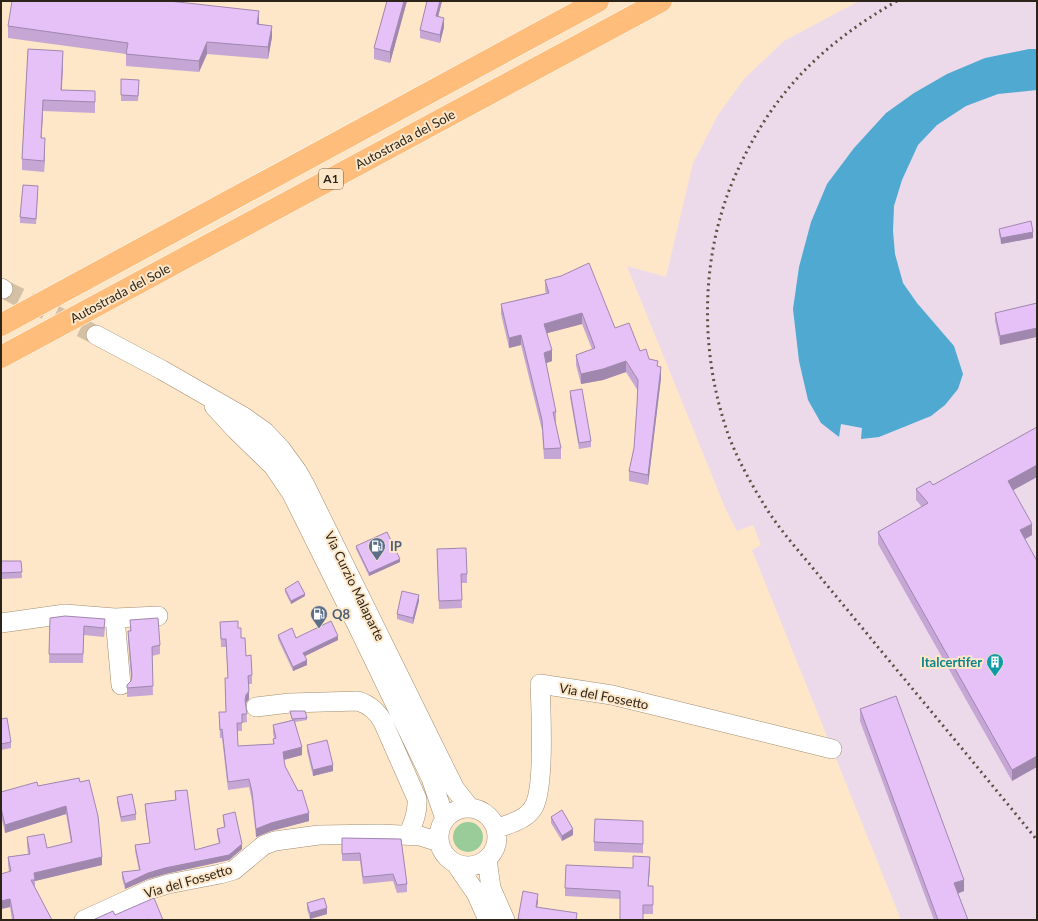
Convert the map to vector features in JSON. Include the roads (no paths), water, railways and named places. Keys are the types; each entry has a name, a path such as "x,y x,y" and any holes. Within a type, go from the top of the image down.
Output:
{"highway":[{"name":"A1","path":"1,325 598,1"},
{"name":"Autostrada del Sole","path":"1,357 661,1"}],"street":[{"name":"Via Curzio Malaparte","path":"96,335 162,370 244,417 264,432 280,450 297,472 312,498 455,789 470,808 486,814 494,823 496,829"},
{"name":"Via Curzio Malaparte","path":"204,395 235,429 273,466 292,494 431,778 445,819"},
{"path":"1,623 65,614 116,618 158,616"},
{"path":"116,618 121,685"},
{"name":"Via del Fossetto","path":"496,829 524,817 530,812 537,799 540,776 540,684 612,695 832,749"},
{"path":"256,707 290,703 358,701 373,708 383,722 417,799 418,807 416,816 408,835"},
{"path":"470,808 457,810 445,819 440,829 440,842 444,853 456,864 468,879 488,920"},
{"path":"456,864 469,866 476,865 487,859 495,848 497,836 496,829"},
{"name":"Via del Fossetto","path":"84,920 152,889 168,884 234,870 264,845 275,841 319,835 381,834 408,835 428,838 440,842"},
{"path":"487,859 491,888 505,920"}],"water":[{"path":"1029,49 1037,49 1037,90 998,94 966,106 937,125 918,145 902,180 894,206 893,231 895,254 903,283 917,303 954,346 963,374 958,389 945,405 931,416 879,437 861,439 862,428 841,424 839,437 821,423 808,400 799,361 793,309 799,267 811,222 827,184 854,148 886,113 914,93 947,74 985,58"}],"tunnel":[{"path":"3,289 96,335"}],"railway":[{"path":"897,1 843,37 819,56 798,77 779,100 762,125 746,153 732,183 721,213 709,276 708,308 712,372 719,403 732,444 751,483 773,518 789,540 1037,840"}],"place":[{"name":"IP","path":"377,561"},
{"name":"Q8","path":"319,629"},
{"name":"Italcertifer","path":"995,677"}]}
